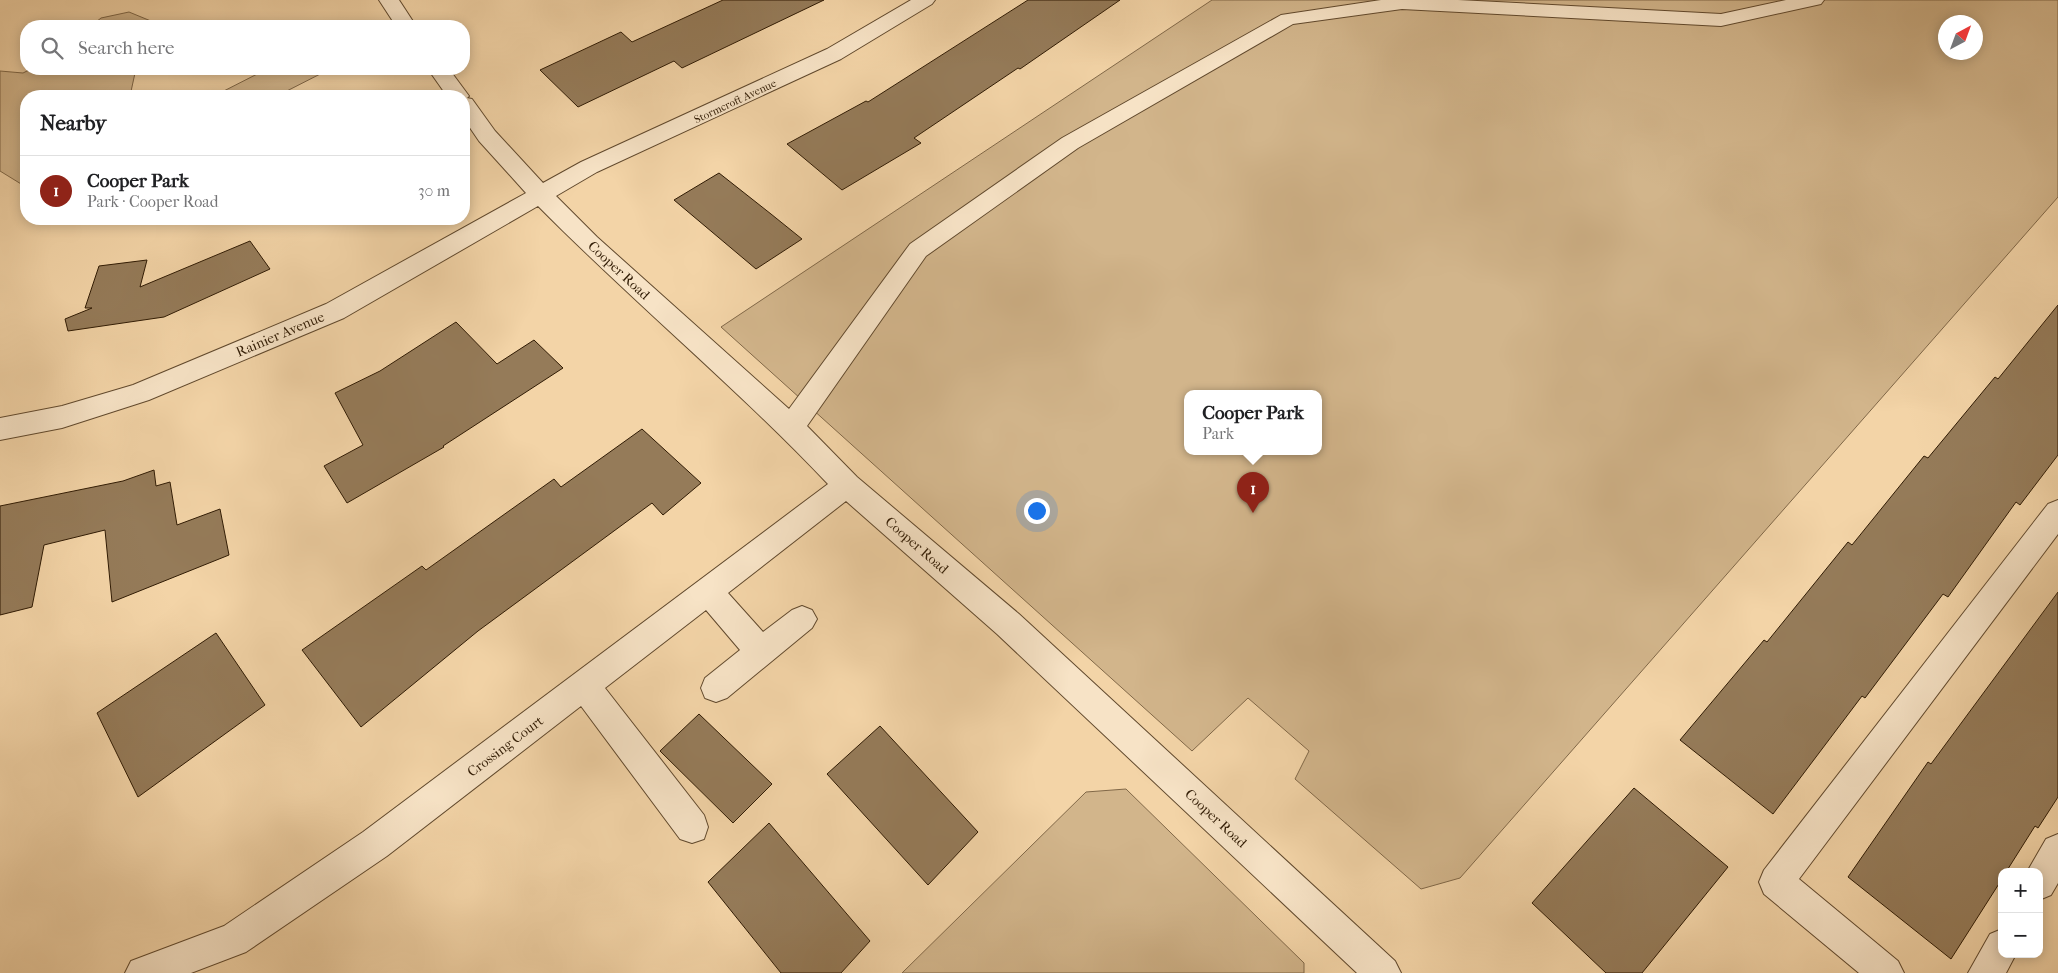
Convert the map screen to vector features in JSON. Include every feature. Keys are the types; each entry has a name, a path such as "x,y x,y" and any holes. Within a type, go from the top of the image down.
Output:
{"street":[{"path":"389,0 402,20"},
{"name":"Stormcroft Avenue","path":"540,194 589,167 834,54 925,0"},
{"path":"791,427 918,250 1070,142 1288,18 1402,3 1721,20 1814,0"},
{"path":"442,75 454,90"},
{"name":"Cooper Road","path":"470,112 487,136 540,194 589,243 791,427 847,485 1008,624 1383,973"},
{"name":"Rainier Avenue","path":"0,429 62,417 140,393 334,311 540,194"},
{"name":"Crossing Court","path":"143,973 234,940 375,844 847,485"},
{"path":"1886,973 1776,882 2058,512"},
{"path":"708,591 761,652"},
{"path":"716,688 802,619"},
{"path":"584,685 692,827"},
{"path":"2043,876 2058,851"},
{"path":"1986,973 1998,953"}],"shaded area":[{"path":"1212,0 2058,0 2058,197 1460,878 1421,889 1295,779 1309,751 1248,698 1192,751 721,327"},
{"path":"129,12 148,20 98,20"},
{"path":"0,71 20,73 20,75 135,75 131,90 20,90 20,183 0,171"},
{"path":"255,75 318,75 289,90 226,90"},
{"path":"1126,789 1304,963 1304,973 902,973 1086,792"}],"building":[{"path":"723,0 824,0 682,68 674,61 578,107 540,70 621,32 632,42"},
{"path":"1028,0 1120,0 1020,69 1018,68 914,138 921,143 842,190 787,144 866,101 868,102"},
{"path":"719,173 802,239 756,269 674,200"},
{"path":"250,241 270,269 164,317 68,331 65,319 92,308 85,308 99,266 147,260 140,287"},
{"path":"2058,305 2058,455 2020,505 2016,502 1948,597 1943,594 1865,698 1862,696 1773,814 1680,740 1764,640 1767,642 1848,542 1852,545 1924,456 1928,458 1995,377 1998,379"},
{"path":"456,322 497,364 534,340 563,368 444,447 347,503 324,466 363,445 335,393 380,371"},
{"path":"642,429 701,483 663,515 652,503 478,631 361,727 302,650 422,566 426,570 554,479 561,487"},
{"path":"154,470 156,486 170,482 177,525 220,509 229,555 112,602 105,530 44,545 32,607 0,615 0,506 123,481"},
{"path":"2058,592 2058,797 2038,828 2035,826 2009,868 1998,868 1998,885 1951,959 1848,877 1928,762 1931,764"},
{"path":"216,633 265,705 138,797 97,713"},
{"path":"699,714 772,784 733,823 660,751"},
{"path":"880,726 978,832 928,885 827,774"},
{"path":"1634,788 1728,867 1642,973 1606,973 1532,903"},
{"path":"769,823 870,941 841,973 781,973 708,882"}],"place":[{"name":"Cooper Park","path":"1253,513"}]}
